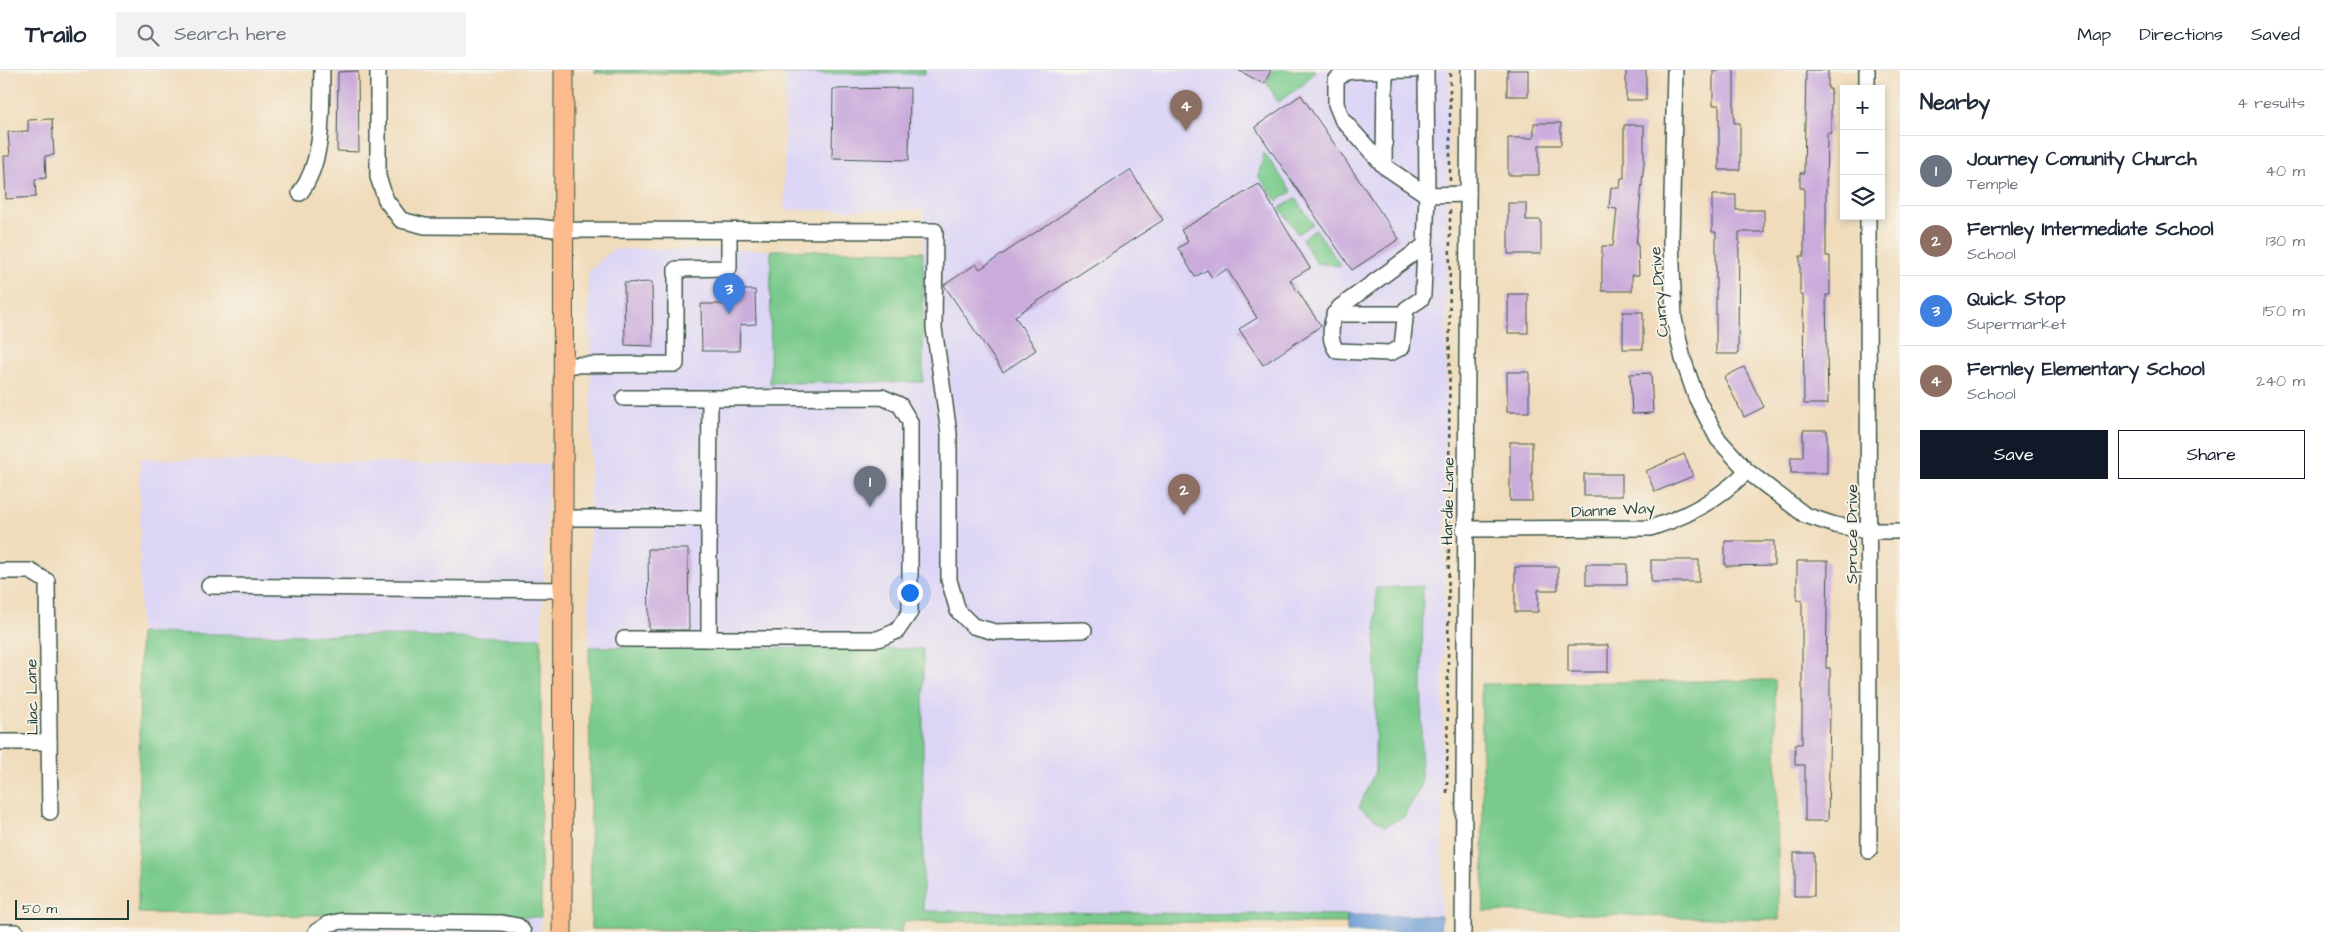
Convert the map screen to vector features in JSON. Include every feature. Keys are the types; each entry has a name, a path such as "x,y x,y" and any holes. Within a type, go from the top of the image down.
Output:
{"main road":[{"path":"562,932 564,70"}],"street":[{"path":"300,193 310,179 316,161 322,70"},
{"path":"378,70 378,177 386,200 401,220 425,226 563,230 934,232 934,328 949,433 949,580 958,611 973,626 995,632 1084,630"},
{"path":"1384,166 1386,70"},
{"path":"1414,70 1346,72 1336,80 1338,112 1384,166 1427,195 1468,194"},
{"path":"1425,245 1340,307 1334,314 1332,340 1336,351 1390,353 1402,347 1404,343 1406,309 1421,299 1423,295 1425,245 1427,195 1426,70"},
{"path":"1456,70 1469,70"},
{"name":"Hardie Lane","path":"1463,932 1464,529 1469,70"},
{"name":"Curry Drive","path":"1675,70 1671,239 1674,319 1683,359 1696,397 1718,439 1746,471 1805,515 1836,526 1868,531 1900,531"},
{"path":"1867,70 1867,85"},
{"name":"Spruce Drive","path":"1868,220 1869,851"},
{"path":"563,365 676,364 676,268 729,268 729,231"},
{"path":"1334,314 1405,314"},
{"path":"624,398 882,397 900,405 910,422 910,612 897,631 878,639 624,639"},
{"path":"710,398 710,639"},
{"name":"Dianne Way","path":"1464,529 1650,528 1677,520 1702,507 1746,471"},
{"path":"563,518 710,518"},
{"name":"Lilac Lane","path":"0,571 30,571 48,581 50,812"},
{"path":"209,586 563,590"},
{"path":"0,742 49,742"},
{"path":"316,932 328,924 342,921 502,923 518,926 522,932"},
{"path":"0,932 16,932"}],"path":[{"path":"1447,797 1450,70"}],"shaded area":[{"path":"925,70 1449,70 1441,916 923,912 923,649 589,647 591,387 588,272 613,249 771,250 770,382 923,381 924,210 784,210 785,73 925,74"},
{"path":"140,459 548,465 541,638 140,633"},
{"path":"328,916 541,917 540,932 328,932"}],"green space":[{"path":"595,70 925,70 925,74 595,73"},
{"path":"1273,70 1316,70 1303,85 1278,102 1266,82"},
{"path":"1264,153 1292,192 1277,201 1258,176"},
{"path":"1295,198 1313,224 1298,234 1280,208"},
{"path":"1316,229 1341,266 1316,263 1302,239"},
{"path":"771,250 923,252 923,382 770,383"},
{"path":"1423,586 1421,786 1404,817 1385,826 1359,807 1375,771 1376,588"},
{"path":"140,633 541,638 541,917 138,913"},
{"path":"589,647 923,649 923,911 1347,915 1347,923 904,921 901,932 591,929"},
{"path":"1775,680 1779,920 1484,911 1481,684"}],"water":[{"path":"1347,915 1441,916 1440,932 1347,932"}],"building":[{"path":"1238,70 1271,70 1264,84"},
{"path":"1507,70 1528,70 1528,96 1507,96"},
{"path":"1626,70 1646,70 1646,100 1626,100"},
{"path":"1713,70 1734,70 1734,123 1740,123 1740,170 1719,170 1719,105 1713,105"},
{"path":"1806,70 1828,70 1828,89 1831,89 1831,133 1827,133 1826,188 1826,256 1830,256 1830,295 1826,295 1828,404 1804,404 1803,295 1800,295 1800,256 1804,256 1804,188 1800,188 1800,173 1804,173"},
{"path":"358,71 359,152 337,151 338,72"},
{"path":"910,88 909,160 832,158 833,89"},
{"path":"1301,95 1399,239 1352,270 1255,127"},
{"path":"52,119 54,155 45,156 46,178 35,179 36,197 6,199 4,156 10,156 8,132 28,131 28,120"},
{"path":"1534,123 1561,123 1561,145 1539,145 1539,175 1508,175 1508,138 1534,138"},
{"path":"1624,125 1644,125 1644,162 1636,245 1638,245 1639,275 1632,275 1632,291 1602,291 1602,246 1613,246 1617,209 1609,208 1611,187 1620,188 1621,178 1624,178"},
{"path":"1130,170 1163,220 1015,316 1036,350 1003,372 944,285 976,264 980,269"},
{"path":"1259,184 1310,268 1290,280 1321,326 1263,365 1239,329 1257,318 1227,269 1212,278 1207,270 1195,277 1178,248 1188,242 1181,230"},
{"path":"1712,195 1736,195 1736,210 1764,210 1764,232 1739,232 1738,354 1716,354 1716,232 1712,232"},
{"path":"1508,203 1526,203 1526,220 1541,220 1541,254 1508,254"},
{"path":"652,282 653,346 625,345 624,283"},
{"path":"737,290 755,290 756,324 740,325 739,351 702,351 701,304 738,304"},
{"path":"1508,294 1528,294 1528,333 1508,333"},
{"path":"1623,312 1643,312 1643,349 1623,349"},
{"path":"1744,367 1764,407 1744,417 1724,377"},
{"path":"1507,372 1529,372 1529,412 1507,412"},
{"path":"1651,373 1653,413 1632,414 1630,374"},
{"path":"1803,430 1827,430 1827,473 1791,473 1791,457 1803,457"},
{"path":"1510,442 1532,442 1532,501 1510,501"},
{"path":"1684,454 1693,476 1655,492 1646,471"},
{"path":"1584,474 1622,474 1622,496 1584,496"},
{"path":"1725,541 1774,541 1774,565 1725,566"},
{"path":"648,549 688,549 689,630 649,630"},
{"path":"1651,560 1699,560 1699,582 1651,582"},
{"path":"1797,561 1828,561 1826,668 1830,668 1830,711 1828,821 1805,821 1805,765 1795,765 1795,744 1802,744 1802,600 1797,600"},
{"path":"1586,564 1627,564 1627,585 1586,585"},
{"path":"1515,567 1558,567 1558,590 1538,590 1538,612 1515,612"},
{"path":"1568,645 1608,645 1608,672 1568,672"},
{"path":"1794,853 1814,853 1814,896 1794,896"}],"place":[{"name":"Fernley Elementary School","path":"1186,131"},
{"name":"Quick Stop","path":"729,314"},
{"name":"Journey Comunity Church","path":"870,507"},
{"name":"Fernley Intermediate School","path":"1184,515"}]}
